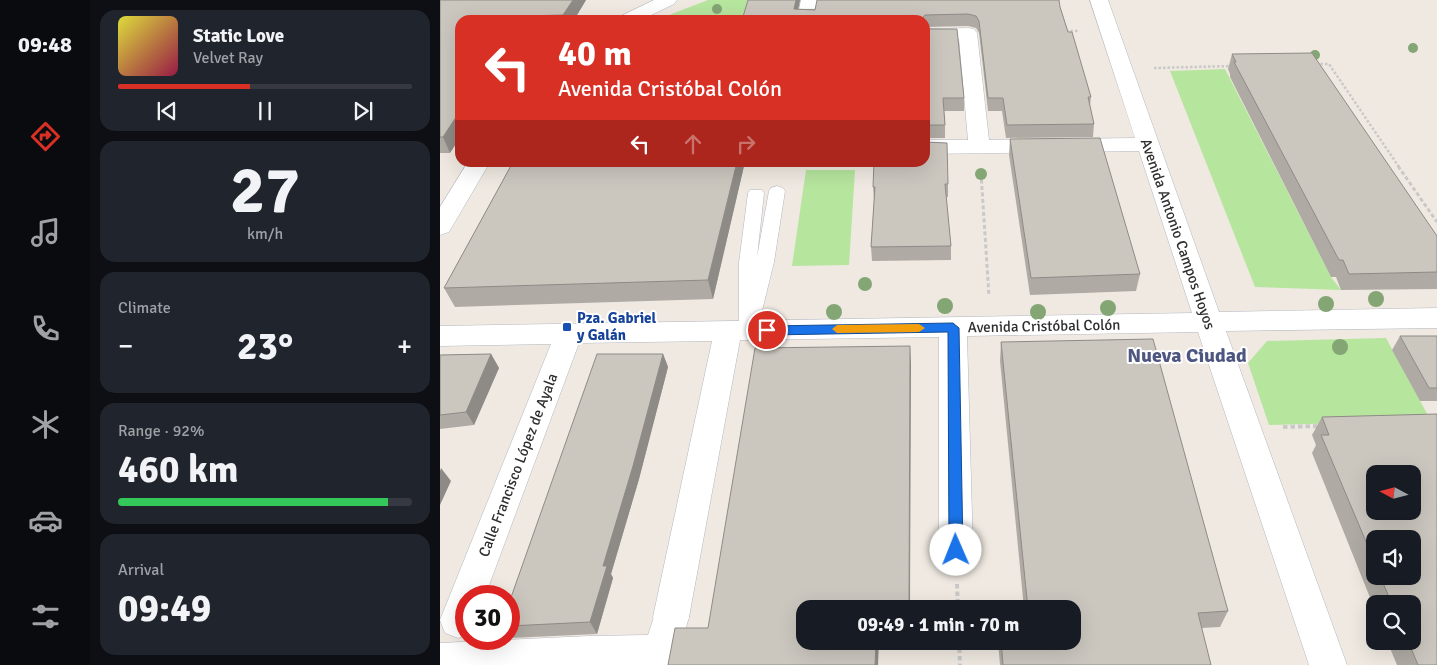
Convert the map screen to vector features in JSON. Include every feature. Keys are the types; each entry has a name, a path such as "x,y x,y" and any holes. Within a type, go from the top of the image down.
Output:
{"street":[{"path":"637,15 668,0"},
{"path":"807,15 810,0"},
{"name":"Avenida Antonio Campos Hoyos","path":"1099,0 1328,665"},
{"path":"930,34 968,33 979,146"},
{"path":"930,147 1148,144"},
{"path":"440,227 476,167"},
{"name":"Avenida Cristóbal Colón","path":"440,336 1437,318"},
{"path":"953,328 956,550"},
{"path":"440,662 589,654 661,653 738,331"},
{"name":"Calle Francisco López de Ayala","path":"472,585 569,334"}],"lane":[{"path":"738,331 765,262 777,192"},
{"path":"738,331 756,193"}],"path":[{"path":"1062,32 1110,31"},
{"path":"1309,64 1329,64 1437,222"},
{"path":"1121,68 1240,66"},
{"path":"979,146 991,327"},
{"path":"1245,427 1322,426"},
{"path":"959,650 960,665"}],"green space":[{"path":"708,0 748,0 744,15 669,15"},
{"path":"1225,69 1331,277 1341,290 1255,287 1170,71"},
{"path":"806,170 855,170 849,265 792,266"},
{"path":"1386,338 1431,421 1269,425 1248,363 1267,341"}],"building":[{"path":"440,0 573,0 563,15 455,15 455,119 443,137 440,137"},
{"path":"748,0 796,0 794,9 815,10 817,0 1059,0 1068,32 1072,32 1091,97 1088,97 1094,124 1007,125 1003,98 988,98 979,21 976,16 968,14 744,15"},
{"path":"930,29 957,29 964,98 943,98 945,125 930,125"},
{"path":"1312,53 1437,236 1437,272 1349,274 1343,260 1339,260 1234,62 1236,62 1232,54"},
{"path":"1100,138 1140,274 1031,278 1010,139"},
{"path":"930,142 947,143 948,184 945,184 951,246 871,247 875,187 873,187 874,167 930,167"},
{"path":"510,167 736,167 708,280 444,288"},
{"path":"1400,336 1437,336 1437,388 1429,388"},
{"path":"1153,339 1228,611 1198,613 1211,665 1003,665 1002,650 1081,650 1081,600 1027,600 1001,342"},
{"path":"910,346 909,600 796,600 796,650 876,650 875,665 668,665 675,628 708,628 755,348"},
{"path":"491,354 466,412 440,415 440,355"},
{"path":"597,354 663,354 633,466 603,566 607,566 590,622 520,625 520,585 515,585"},
{"path":"1437,414 1437,665 1418,665 1412,650 1421,650 1421,595 1388,595 1384,585 1421,585 1421,530 1366,530 1366,542 1321,435 1329,435 1322,417"}],"slow traffic":[{"path":"837,329 919,328"}],"place":[{"name":"Pza. Gabriel y Galán","path":"567,327"}],"district":[{"name":"Nueva Ciudad","path":"1187,355"}],"route":[{"path":"767,330 953,328 956,550"}]}
